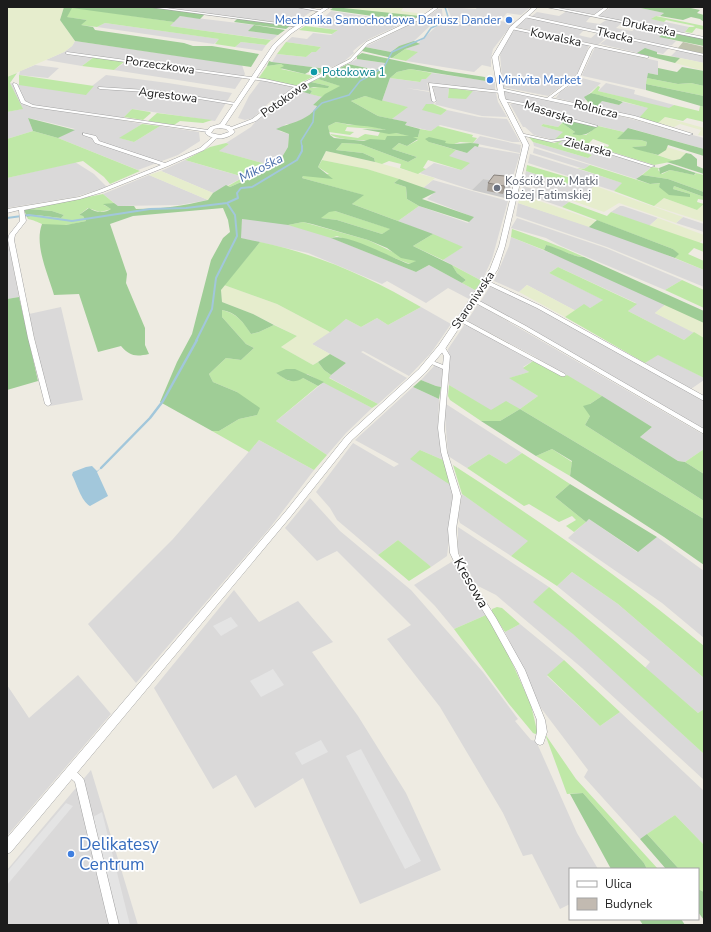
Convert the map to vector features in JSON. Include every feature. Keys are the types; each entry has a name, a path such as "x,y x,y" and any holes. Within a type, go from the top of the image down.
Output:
{"street":[{"path":"151,7 299,26"},
{"path":"298,7 322,11"},
{"path":"222,126 252,78 275,46 299,26 328,7"},
{"name":"Potokowa","path":"231,129 254,120 298,87 351,60 367,42 426,15 437,7"},
{"name":"Staroniwska","path":"7,848 350,437 430,362 461,320 486,282 494,269 499,255 526,150 526,145 522,134 503,100 500,91 495,57 512,28 536,7"},
{"name":"Drukarska","path":"548,7 704,38"},
{"path":"595,16 607,7"},
{"name":"Tkacka","path":"525,16 704,55"},
{"name":"Kowalska","path":"512,28 646,57"},
{"path":"549,98 579,76 590,50 594,45"},
{"name":"Porzeczkowa","path":"67,53 252,78 298,87"},
{"path":"7,211 90,195 166,165 202,148 216,137 227,135 232,132 231,129 222,126 215,127 208,131 32,106 23,102 15,84"},
{"name":"Rolnicza","path":"434,101 430,84 500,91 549,98 633,117 691,134"},
{"name":"Agrestowa","path":"100,88 162,92 236,104"},
{"name":"Masarska","path":"503,100 543,108 556,116 596,126"},
{"path":"208,131 210,135 216,137"},
{"path":"84,134 94,137 97,142 166,165"},
{"name":"Zielarska","path":"522,134 551,141 565,139 653,166"},
{"path":"21,208 23,221 12,235 11,240 31,338 48,404"},
{"path":"486,282 539,307 704,400"},
{"path":"474,300 524,327 704,432"},
{"path":"461,320 563,375"},
{"name":"Kresowa","path":"442,347 447,356 441,428 444,452 457,496 452,534 454,552 463,572 493,620 521,670 540,720 542,732 540,741"},
{"path":"430,362 446,368"},
{"path":"70,773 79,780 114,925"}],"shaded area":[{"path":"7,7 64,7 60,20 75,41 72,46 64,52 7,77"},
{"path":"157,7 298,7 315,9 295,23 290,24"},
{"path":"337,7 409,7 403,8 401,11 424,14 420,16 396,15"},
{"path":"447,7 476,9 477,7 531,7 521,15 507,13 500,21 513,23 493,49 491,67 482,65 474,72 406,61 417,52 405,49 419,44 418,43 437,26 448,21 487,23 452,19"},
{"path":"552,7 605,7 595,14 591,14"},
{"path":"611,7 636,7 664,13 652,19 689,27 685,32 677,32 598,16"},
{"path":"438,9 442,9 443,19 432,24 412,43 399,46 391,52 365,47 434,12"},
{"path":"331,11 406,22 369,39 353,51 354,53 342,63 327,69 272,62 277,54 306,57 312,52 316,52 321,47 286,42 292,37 307,39 313,33 331,35 338,30 318,27 324,21 321,20"},
{"path":"567,11 591,16 586,22 600,24 608,19 623,22 616,28 632,31 639,26 666,32 660,37 676,41 672,45 667,46 532,16 537,12 559,16"},
{"path":"180,16 254,25 249,31 278,35 272,40 169,26"},
{"path":"527,17 585,29 579,35 591,38 598,32 609,35 598,45 516,27"},
{"path":"105,23 220,39 214,44 97,27"},
{"path":"515,29 588,45 589,46 577,74 548,96 503,87 500,55 503,46"},
{"path":"612,35 669,48 663,54 647,50 642,54 600,44"},
{"path":"75,41 242,65 245,74 235,89 114,70 125,62 94,57 82,66 46,60 64,52 72,46"},
{"path":"241,42 266,45 262,51 235,47"},
{"path":"683,42 704,47 704,54 678,48"},
{"path":"595,47 658,61 658,75 648,73 646,90 583,76 582,75"},
{"path":"677,50 704,55 704,63 671,56"},
{"path":"680,58 704,63 704,71 675,63"},
{"path":"357,59 385,63 384,66 376,70 348,64"},
{"path":"35,65 59,68 48,78 19,75 20,71"},
{"path":"432,73 495,82 495,91 427,83 429,91 406,88 429,92 434,104 436,103 433,85 449,88 448,97 466,98 473,91 496,93 498,102 507,117 482,116 433,104 441,115 447,110 479,117 507,119 520,142 512,142 440,125 431,131 405,125 407,122 392,119 407,107 382,101 390,78 419,82 422,79 426,79"},
{"path":"106,75 232,93 215,121 132,109 121,120 142,124 120,138 134,142 160,126 199,132 200,141 178,155 138,170 58,138 75,129 47,122 28,118 33,131 7,139 7,112 22,109 10,83 86,94 94,86 92,86"},
{"path":"582,78 601,83 585,97 587,98 582,104 556,98 560,92"},
{"path":"261,80 294,87 274,101 271,101 253,118 245,120 238,118 249,96"},
{"path":"606,83 635,90 634,94 674,105 669,109 598,91"},
{"path":"297,90 322,97 313,105 317,106 313,114 293,124 286,124 279,131 289,134 288,147 282,157 266,164 218,151 229,144 226,143 251,127 258,119"},
{"path":"506,91 597,110 704,138 704,149 629,128 624,132 557,116 547,108 506,100 504,92"},
{"path":"602,101 619,105 623,102 649,108 639,118 596,108"},
{"path":"510,104 519,104 542,109 565,119 558,127 543,124 541,126 564,132 554,140 534,135 523,127"},
{"path":"665,117 704,128 704,136 698,135 701,130 680,124 674,127 658,123"},
{"path":"480,136 521,145 520,153 473,143"},
{"path":"564,140 652,167 636,179 534,146 533,142 588,158 592,155 558,144"},
{"path":"475,146 520,154 511,183 483,179 472,190 420,173 434,163 461,170 448,156 456,150 467,153"},
{"path":"667,147 686,153 680,159 675,161 658,155"},
{"path":"534,148 590,165 584,169 533,153"},
{"path":"326,151 435,178 423,188 367,169 322,160"},
{"path":"530,154 623,183 614,191 528,163"},
{"path":"185,160 244,177 213,193 161,171"},
{"path":"75,162 94,174 107,187 75,197 7,208 7,178"},
{"path":"161,171 213,193 208,200 149,175"},
{"path":"526,171 567,184 574,179 595,186 573,201 523,184"},
{"path":"149,175 208,200 180,205 118,206 103,194"},
{"path":"483,179 511,183 509,199 472,190"},
{"path":"433,180 508,201 492,259 482,281 443,260 462,247 398,221 419,206 468,223 473,217 427,199 435,192 423,188"},
{"path":"523,186 569,202 562,207 521,193"},
{"path":"595,186 683,217 676,223 619,203 604,212 573,201"},
{"path":"522,195 596,221 589,227 518,203"},
{"path":"664,198 697,210 704,204 704,222 654,206"},
{"path":"518,203 619,236 704,270 704,287 607,247 516,216"},
{"path":"620,206 658,218 649,226 611,212"},
{"path":"683,217 704,224 704,232 676,223"},
{"path":"517,218 606,248 682,280 665,290 561,246 546,238 511,228"},
{"path":"658,218 704,235 704,238 699,244 649,226"},
{"path":"242,219 272,221 317,232 416,272 429,265 475,290 469,299 448,288 426,303 387,281 382,284 308,253 240,238"},
{"path":"7,235 19,297 7,299"},
{"path":"511,237 592,270 666,304 655,313 694,332 684,340 628,311 636,303 558,267 549,273 604,300 590,308 583,305 576,311 527,285 519,292 494,281 509,246"},
{"path":"224,285 277,304 330,332 312,344 330,354 313,365 281,347 297,336 253,314 222,302 221,290"},
{"path":"491,285 517,296 704,401 704,432 480,302"},
{"path":"527,285 576,311 565,317 519,292"},
{"path":"478,304 704,435 704,449 685,462 678,461 640,437 652,427 530,354 467,321"},
{"path":"666,304 704,323 704,338 655,313"},
{"path":"61,307 83,400 50,406 29,314"},
{"path":"421,307 451,324 431,353 409,376 363,351 361,352 407,378 378,404 328,377 346,363 312,344 346,319 361,327 377,318 388,325"},
{"path":"465,324 533,361 523,367 529,372 510,378 538,396 520,409 491,411 449,385 448,349"},
{"path":"658,354 704,378 704,380 691,389 645,363"},
{"path":"435,365 443,369 441,387 421,380"},
{"path":"324,382 372,408 346,433 327,455 276,421"},
{"path":"413,387 439,399 438,428 443,460 420,450 452,486 453,507 447,556 431,567 398,540 378,555 337,520 330,508 316,492 353,443 394,467 399,464 355,440"},
{"path":"446,404 522,453 506,464 489,454 467,468 448,456 445,416"},
{"path":"259,440 314,470 269,529 136,683 88,624 173,539"},
{"path":"462,494 529,541 511,556 460,523 458,518"},
{"path":"310,498 340,531 411,590 483,672 518,719 515,721 531,740 536,741 577,833 597,868 569,868 569,904 560,909 532,854 523,856 503,813 440,707 387,639 411,625 337,551 317,561 285,528"},
{"path":"589,519 637,552 657,537 704,571 704,638 662,603 568,538"},
{"path":"458,527 549,587 534,602 573,633 704,754 704,780 582,668 496,595 476,585 458,551"},
{"path":"453,561 486,615 454,629 435,606 414,585"},
{"path":"572,572 618,604 704,678 704,709 698,713 645,668 650,662 557,586"},
{"path":"234,590 259,622 298,601 333,642 312,652 358,716 406,793 441,870 360,904 303,778 255,808 236,775 213,789 154,688"},
{"path":"231,617 238,626 221,636 213,626"},
{"path":"520,624 564,660 547,676 600,726 620,712 704,791 704,845 675,815 640,839 584,777 588,770 541,708 505,632"},
{"path":"273,669 284,685 261,697 250,681"},
{"path":"78,675 111,714 7,836 7,685 29,718"},
{"path":"321,740 328,752 302,765 295,753"},
{"path":"361,749 421,861 405,869 346,756"},
{"path":"91,770 138,925 7,925 7,870"},
{"path":"66,803 73,806 7,885 7,872"},
{"path":"102,812 130,925 120,925 93,817"}],"green space":[{"path":"64,7 147,7 205,14 200,19 180,16 174,22 72,8 67,17 87,20 81,25 93,27 95,30 184,43 193,46 212,46 259,54 251,67 75,41 60,20"},
{"path":"72,7 174,22 170,26 271,40 266,45 241,42 235,47 215,44 219,39 105,23 97,27 80,25 87,20 66,17"},
{"path":"334,7 420,16 408,21 330,10"},
{"path":"636,7 686,7 700,10 697,13 704,15 704,22 700,19 691,17 683,20 660,16 664,13"},
{"path":"656,16 704,26 704,30 696,28 692,33 685,32 689,27 695,26 666,20 664,22 651,19"},
{"path":"238,18 291,25 286,29 234,22"},
{"path":"254,25 285,30 278,35 248,31"},
{"path":"305,26 338,30 332,34 299,30"},
{"path":"666,32 704,39 704,46 659,37"},
{"path":"414,41 420,44 405,49 392,58 362,51 365,47 391,52 399,46"},
{"path":"286,42 321,47 316,52 312,52 306,57 277,54"},
{"path":"645,48 657,52 657,54 680,58 675,63 637,53"},
{"path":"405,49 418,52 406,61 392,58"},
{"path":"362,53 446,71 485,77 486,81 410,69 397,72 390,78 382,101 365,96 351,101 378,116 407,122 405,125 420,129 418,137 413,137 418,139 407,146 399,143 392,149 417,157 408,162 360,144 342,143 336,150 363,153 374,158 375,162 326,151 318,167 333,179 303,176 302,178 364,195 352,204 433,234 413,246 452,265 457,273 466,280 462,283 429,265 416,272 331,238 338,237 358,242 409,264 416,261 401,258 387,248 368,240 312,224 303,222 288,225 242,219 241,238 260,242 221,290 222,302 253,314 274,325 251,334 242,322 235,316 222,310 222,317 246,344 254,348 241,360 226,358 209,374 213,382 237,392 260,408 257,415 239,419 219,431 212,431 160,402 177,362 192,334 211,260 223,238 230,232 228,220 223,208 133,216 110,224 127,274 126,283 145,328 145,345 149,354 140,355 130,354 121,346 98,352 79,294 54,295 45,269 41,250 40,232 42,224 66,225 86,221 83,216 79,215 89,208 100,212 111,209 103,204 114,203 118,206 134,206 136,209 146,209 172,207 199,202 208,200 213,193 226,185 230,187 248,179 257,169 282,157 288,147 289,134 276,129 310,115 317,106 313,105 325,94 340,86 318,79 348,64 376,70 384,66 385,63 357,59 357,56","holes":["336,122 373,127 386,130 362,129 409,136 387,136 385,140 370,139 364,141 334,138 330,135 328,126","335,211 390,229 382,234 337,220 321,218 329,212"]},
{"path":"94,57 125,61 114,70 82,66"},
{"path":"269,61 327,69 320,73 312,70 305,74 280,68 284,66 281,64 267,66"},
{"path":"281,64 285,66 281,69 314,76 295,86 258,79 267,66"},
{"path":"682,67 704,71 704,86 691,83 678,84 647,78 648,73 658,75 658,68 677,72"},
{"path":"410,69 432,73 420,82 390,78 397,72"},
{"path":"17,73 10,83 23,109 7,112 7,77"},
{"path":"19,75 94,86 86,95 19,85"},
{"path":"647,78 678,84 691,83 704,86 704,96 646,84"},
{"path":"318,79 341,86 322,97 310,94 312,91 308,89 310,88 329,86 311,82"},
{"path":"311,82 329,86 328,88 310,88 308,89 312,91 310,94 297,90"},
{"path":"646,84 704,96 704,107 646,90"},
{"path":"598,86 600,87 598,91 669,108 674,105 699,111 700,106 704,107 704,122 687,118 683,121 665,117 658,123 639,118 648,108 591,93"},
{"path":"449,88 473,91 466,99 448,98"},
{"path":"591,93 623,102 619,105 602,101 596,108 591,106 584,97"},
{"path":"365,96 408,107 392,119 378,116 351,101"},
{"path":"426,104 433,104 447,110 441,115 422,110"},
{"path":"132,109 151,113 143,120 124,117"},
{"path":"157,113 212,120 203,123 180,121 174,125 148,121"},
{"path":"28,118 75,130 58,138 33,131"},
{"path":"565,119 597,127 585,134 572,134 575,132 562,123"},
{"path":"336,122 350,125 363,124 387,130 347,127 345,131 354,132 350,135 329,132 328,126"},
{"path":"562,123 575,132 572,134 586,135 598,126 624,132 618,139 641,140 647,142 646,146 633,147 675,161 654,165 596,147 600,145 608,147 609,145 593,139 587,145 565,139 554,140 563,132 541,126 543,124 558,127"},
{"path":"142,124 160,126 134,142 119,138"},
{"path":"438,126 473,135 472,137 477,138 473,143 460,142 451,145 429,142 456,150 449,156 470,163 461,170 428,160 423,168 426,169 418,174 400,168 401,164 389,161 382,164 375,162 374,158 363,153 336,150 342,143 360,144 408,162 417,157 392,149 399,143 407,146 418,140 414,138 401,137 384,140 356,140 340,138 330,134 358,138 365,134 378,136 380,132 418,137 420,129 431,131"},
{"path":"628,128 704,149 704,156 668,145 666,150 658,155 635,149 632,147 646,146 647,142 641,140 617,139"},
{"path":"33,131 58,138 140,171 110,184 104,177 83,161 7,178 7,139"},
{"path":"528,136 554,143 564,140 558,144 592,155 588,158 533,142"},
{"path":"429,137 446,141 445,143 449,144 479,144 478,147 475,146 467,153 429,142 425,139"},
{"path":"226,143 229,144 219,151 266,164 257,169 248,179 230,187 228,186 244,177 185,160 210,147"},
{"path":"686,153 691,154 697,159 697,166 704,169 704,174 667,162 680,159"},
{"path":"322,160 367,169 399,179 394,183 406,187 407,199 419,206 398,221 352,204 363,195 302,178 303,176 329,174 318,167"},
{"path":"669,164 696,173 694,175 670,170 660,174 659,168"},
{"path":"527,165 574,179 567,184 526,171"},
{"path":"590,165 650,184 661,183 659,187 690,194 673,189 674,186 704,197 704,200 698,199 697,202 704,204 697,210 664,198 654,206 614,191 622,183 577,168 584,169"},
{"path":"652,167 659,168 658,170 662,174 670,170 695,175 696,173 704,175 704,192 668,179 642,175"},
{"path":"642,175 668,179 704,192 704,197 674,186 673,189 690,194 690,197 669,195 659,187 660,183 650,184 636,179"},
{"path":"399,179 436,192 422,199 474,217 469,222 419,206 407,199 406,187 394,183"},
{"path":"103,194 114,203 104,205 112,209 100,212 88,208 79,215 83,216 86,221 53,226 42,224 28,219 27,217 36,215 61,218 64,215 52,211 29,209"},
{"path":"569,202 607,216 611,212 704,244 704,252 694,248 688,254 704,261 704,270 675,258 678,254 673,249 562,207"},
{"path":"24,210 52,211 64,215 61,218 36,215 27,217"},
{"path":"329,211 335,211 391,229 382,234 337,220 320,218"},
{"path":"597,220 673,249 679,254 675,258 589,227"},
{"path":"303,222 368,240 399,255 417,261 410,264 337,236 331,238 288,225"},
{"path":"512,229 549,242 584,257 546,245 544,250 511,237"},
{"path":"433,234 463,247 443,260 413,246"},
{"path":"260,242 303,253 344,268 383,286 421,307 388,325 377,318 361,327 346,319 330,332 277,304 224,285"},
{"path":"546,245 576,256 584,257 704,311 704,323 544,250"},
{"path":"452,265 482,281 475,290 462,283 466,280 457,273"},
{"path":"558,267 637,304 628,311 684,340 694,332 704,338 704,378 658,355 645,363 565,317 584,304 590,308 603,300 549,273"},
{"path":"682,280 704,290 704,308 665,290"},
{"path":"19,297 38,381 7,390 7,299"},
{"path":"222,310 231,313 239,319 251,334 274,325 297,336 281,347 313,365 318,362 324,370 331,375 329,378 378,404 372,408 307,374 276,373 289,381 303,378 318,386 276,421 327,455 314,470 259,440 249,452 212,431 219,431 239,419 257,415 237,392 213,382 209,374 226,358 241,360 254,348 246,344 222,317"},
{"path":"330,354 346,363 331,375 324,370 318,362"},
{"path":"533,361 563,377 567,375 602,396 590,404 590,416 585,425 704,501 704,519 520,409 538,396 509,378 529,372 523,368"},
{"path":"286,369 295,369 324,382 318,386 303,378 292,381 276,373"},
{"path":"421,380 441,387 439,399 413,387"},
{"path":"449,385 491,410 506,401 520,409 500,421 481,421 450,400 448,396"},
{"path":"602,396 652,427 640,437 678,461 685,462 704,474 704,501 585,425 590,416 583,406 590,404"},
{"path":"520,409 704,519 704,565 570,476 572,461 552,449 536,456 481,421 500,421"},
{"path":"552,449 572,462 570,476 536,456"},
{"path":"704,449 704,474 685,462"},
{"path":"420,450 443,460 452,486 410,459"},
{"path":"522,453 570,484 555,497 586,522 574,532 566,526 576,520 572,516 559,522 529,504 524,506 467,468 489,454 506,464"},
{"path":"453,465 613,574 704,646 704,678 618,604 572,572 557,586 511,556 528,541 462,494"},
{"path":"570,484 657,537 638,552 589,519 586,522 555,497"},
{"path":"398,540 431,567 409,581 378,555"},
{"path":"549,587 616,642 698,713 704,709 704,754 573,634 533,602"},
{"path":"497,607 502,608 520,624 505,632 492,613 492,609"},
{"path":"486,615 502,640 531,705 538,735 533,733 509,704 454,629"},
{"path":"564,660 620,712 600,726 547,675"},
{"path":"545,734 576,779 657,868 646,868 644,863 583,793 567,794"},
{"path":"583,793 644,863 646,868 610,868 570,794"},
{"path":"675,815 704,845 704,892 699,890 699,868 678,868 647,834"},
{"path":"647,834 678,868 665,868 640,839"},
{"path":"699,890 704,892 704,920 699,913"},
{"path":"640,920 682,920 685,925 643,925"}],"water":[{"path":"92,466 97,471 101,468 97,472 108,496 90,506 84,500 72,475 73,472"}],"building":[{"path":"494,175 505,176 504,186 488,183"}],"waterway":[{"name":"Mikośka","path":"302,147 301,141 313,122 314,111 322,103 349,95 360,81 384,67 392,52 424,38 431,28 449,20 445,7"},
{"name":"Mikośka","path":"227,203 238,198 237,193 241,188 252,187 297,160 302,151 302,147"},
{"name":"Mikośka","path":"7,218 29,215 72,221 150,209 186,208 227,203"},
{"path":"196,341 212,309 216,278 237,236 235,215 227,203"},
{"path":"101,468 150,418 163,401 197,340"}],"place":[{"name":"Mechanika Samochodowa Dariusz Dander","path":"509,20"},
{"name":"Potokowa 1","path":"314,72"},
{"name":"Minivita Market","path":"490,80"},
{"name":"Kościół pw. Matki Bożej Fatimskiej","path":"497,188"},
{"name":"Delikatesy Centrum","path":"71,854"}]}
